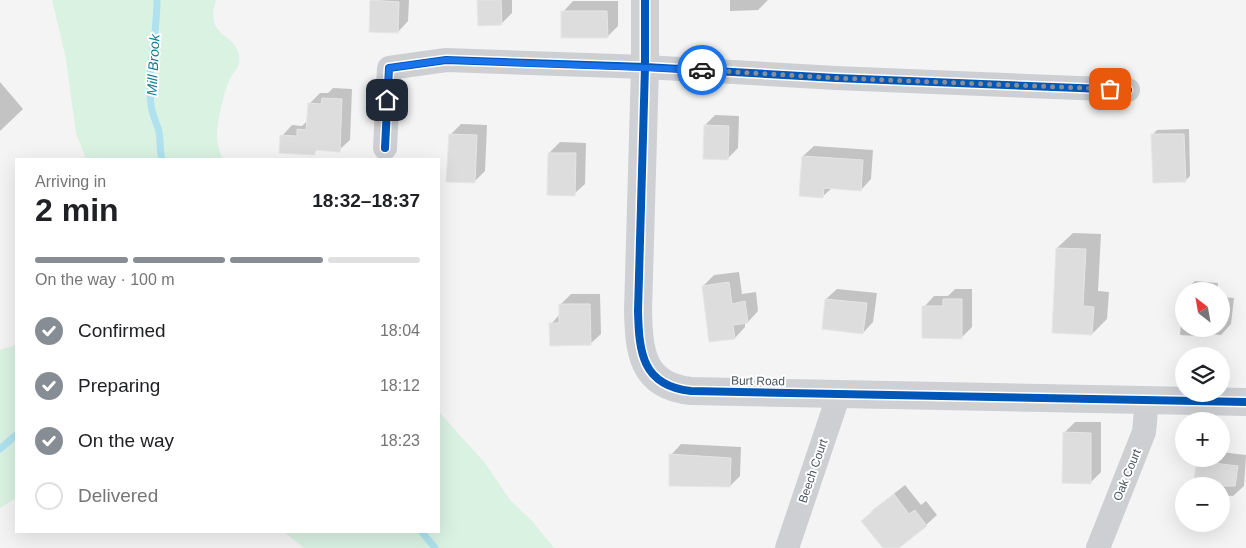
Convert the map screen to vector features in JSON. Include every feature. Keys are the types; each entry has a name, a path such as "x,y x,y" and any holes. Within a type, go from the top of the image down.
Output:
{"street":[{"name":"Burt Road","path":"645,0 645,67 638,311 639,342 642,358 659,380 678,390 1246,402"},
{"path":"384,148 389,68 446,60 645,67 836,78 1128,90"},
{"name":"Beech Court","path":"787,548 839,394"},
{"name":"Oak Court","path":"1098,548 1144,432 1147,400"}],"green space":[{"path":"52,0 216,0 213,13 214,22 217,28 232,42 239,56 239,64 228,83 219,118 217,139 222,158 86,158 76,133 66,59"},
{"path":"15,345 15,499 0,508 0,350"},
{"path":"440,413 485,463 510,500 532,521 554,548 304,548 285,533 440,533"}],"building":[{"path":"370,0 399,2 398,33 369,32"},
{"path":"477,0 501,0 502,25 478,26"},
{"path":"561,11 607,11 608,38 561,38"},
{"path":"322,98 342,99 340,152 315,150 315,155 279,153 280,135 297,136 297,129 306,130 308,103 321,104"},
{"path":"704,125 729,126 728,160 703,159"},
{"path":"449,134 477,135 475,183 446,182"},
{"path":"1151,134 1184,134 1186,182 1153,183"},
{"path":"548,153 576,153 575,196 547,195"},
{"path":"802,156 863,160 861,191 824,188 823,198 799,196"},
{"path":"1056,248 1086,249 1083,306 1094,307 1092,335 1052,333"},
{"path":"729,282 732,304 745,301 748,323 733,325 735,339 709,342 702,286"},
{"path":"825,299 867,303 863,334 822,329"},
{"path":"943,299 962,299 962,339 922,338 922,306 943,306"},
{"path":"559,304 590,304 591,345 550,346 549,323 559,323"},
{"path":"1063,432 1091,433 1091,484 1062,483"},
{"path":"669,454 731,458 730,487 669,486"},
{"path":"1238,466 1235,486 1230,486 1230,477 1194,477 1196,467"},
{"path":"894,494 909,514 915,510 927,526 899,548 883,548 861,521"}],"waterway":[{"name":"Mill Brook","path":"157,0 150,92 152,109 159,132 162,158"},
{"path":"0,449 15,436"},
{"name":"Mill Brook","path":"423,533 435,548"}],"cycle path":[{"path":"645,0 645,67 638,311 642,353 646,364 662,382 675,388 691,391 1246,402"},
{"path":"385,148 389,68 446,60 645,67 836,78 1128,90"}],"way so far":[{"path":"702,70 836,78 1110,89"}],"route":[{"path":"387,100 389,68 446,60 702,70"}]}
